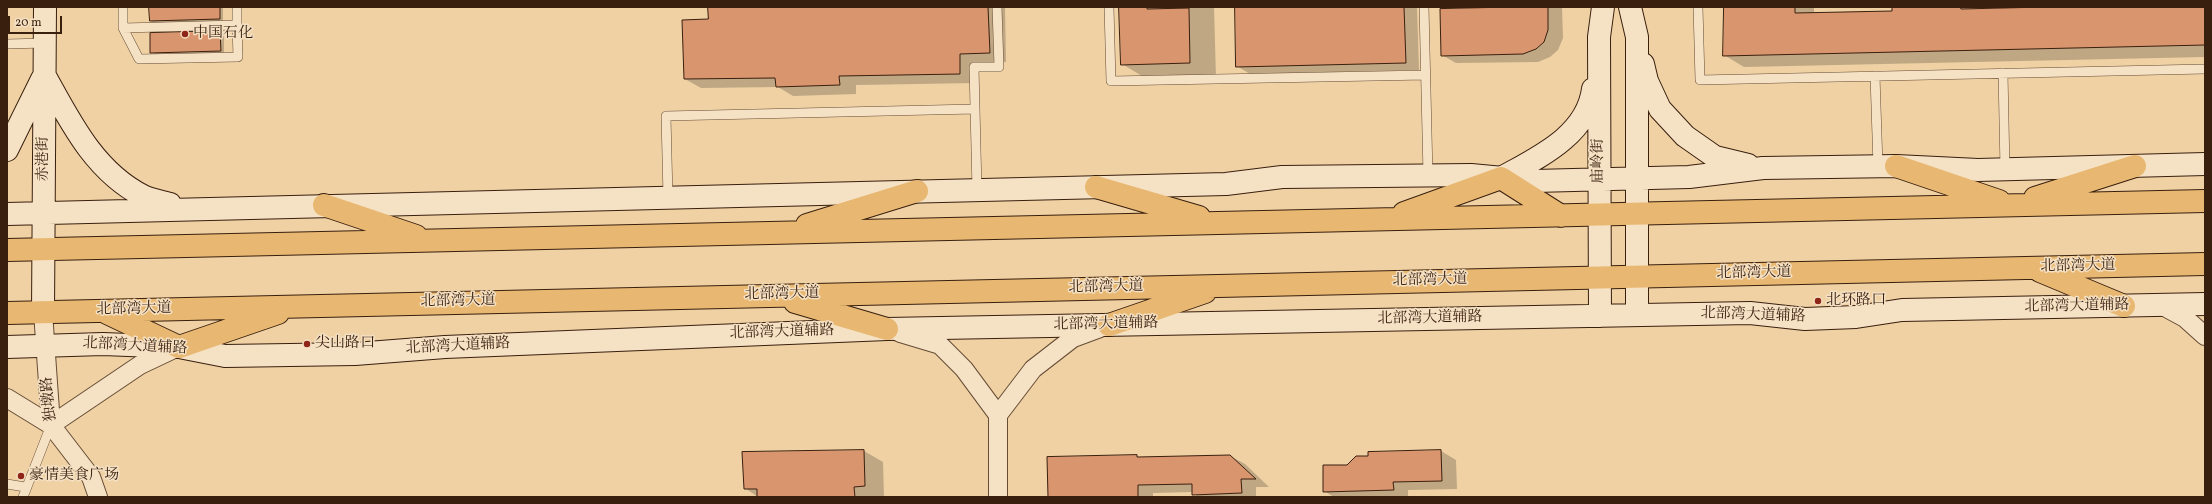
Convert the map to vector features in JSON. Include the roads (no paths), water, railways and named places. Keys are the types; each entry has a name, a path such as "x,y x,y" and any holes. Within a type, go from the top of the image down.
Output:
{"highway":[{"path":"1887,166 2012,206 2135,166"},
{"path":"1387,219 1501,178 1561,216"},
{"path":"1096,187 1220,223"},
{"path":"783,233 917,191"},
{"path":"7,250 2205,201"},
{"path":"324,205 431,241"},
{"name":"北部湾大道","path":"7,313 2205,264"},
{"path":"2032,268 2124,306"},
{"path":"1109,325 1224,286"},
{"path":"775,296 887,329"},
{"path":"103,311 180,347 298,306"}],"main road":[{"name":"赤港街","path":"43,312 45,7"},
{"name":"庙岭街","path":"1600,316 1599,37 1603,7"},
{"path":"1630,7 1647,81 1660,109 1685,136 1715,157 1763,168"},
{"path":"1501,178 1555,148 1586,113 1592,95 1599,37"},
{"path":"1637,37 1638,315"},
{"path":"7,150 45,74"},
{"path":"45,74 78,136 114,176 144,196 187,208"},
{"path":"7,214 187,208 1226,184 1282,177 1471,175 1535,181 1690,177 1763,168 1887,166 1978,170 2205,164"},
{"name":"北部湾大道辅路","path":"7,347 45,344 103,344 180,347 225,356 355,354 453,346 887,329 1750,313 1806,318 1856,317 1902,310 2205,304"}],"street":[{"path":"2161,305 2185,318 2205,336"},
{"name":"独墩路","path":"43,312 51,425 91,477 98,497"},
{"path":"998,415 1033,369 1073,338 1109,325"},
{"path":"887,329 940,345 964,369 998,415 998,497"},
{"path":"7,398 51,425 140,364 180,347"}],"lane":[{"path":"123,7 124,28 139,59 238,57 237,7"},
{"path":"977,190 974,68 999,67 997,7"},
{"path":"1109,7 1111,81 1426,75"},
{"path":"1424,7 1428,175"},
{"path":"1698,7 1700,80 2205,68"},
{"path":"124,28 237,26"},
{"path":"7,44 45,43"},
{"path":"2003,73 2005,169"},
{"path":"1875,76 1887,166"},
{"path":"668,197 666,116 975,109"},
{"path":"23,497 25,487 51,425"},
{"path":"7,484 25,487"}],"place":[{"name":"中国石化","path":"185,34"},
{"name":"北环路口","path":"1818,301"},
{"name":"尖山路口","path":"307,344"},
{"name":"豪情美食广场","path":"21,476"}]}
